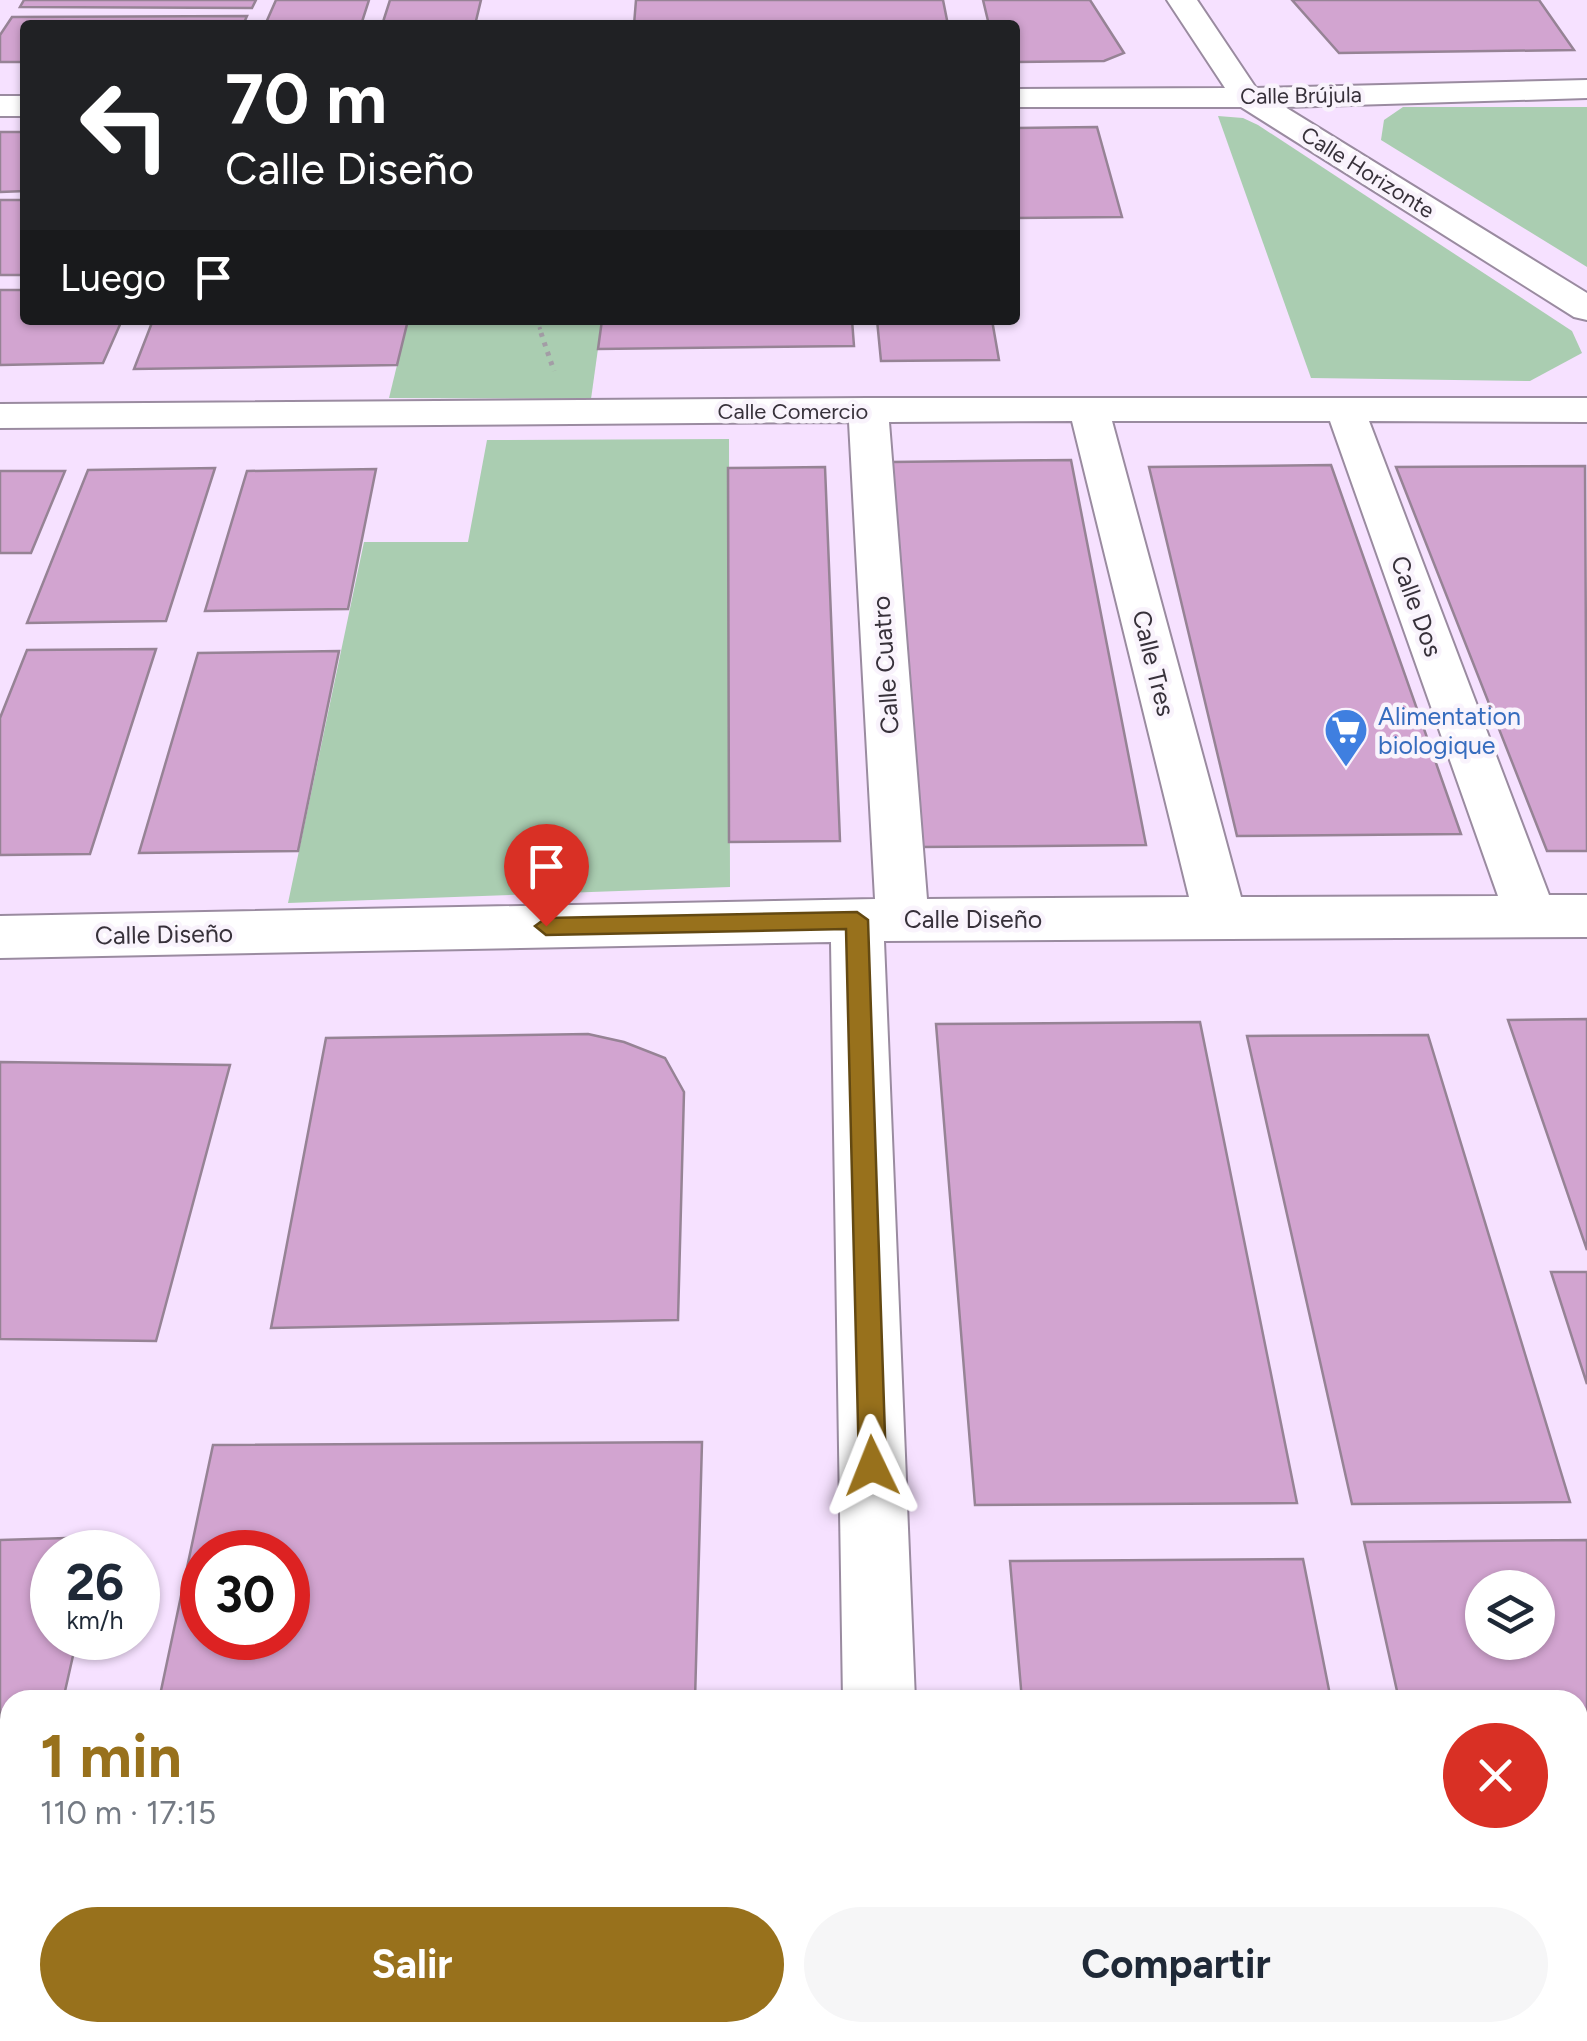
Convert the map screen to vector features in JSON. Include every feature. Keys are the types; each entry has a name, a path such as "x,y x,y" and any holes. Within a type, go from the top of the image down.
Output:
{"street":[{"name":"Calle Horizonte","path":"1182,0 1246,96 1587,308"},
{"name":"Calle Horizonte","path":"1197,0 1213,27 1294,97 1587,285"},
{"name":"Calle Brújula","path":"1020,98 1294,97 1587,89"},
{"name":"Calle Tres","path":"1089,409 1220,917"},
{"name":"Calle Comercio","path":"0,416 1346,409 1584,416"},
{"name":"Calle Dos","path":"1346,409 1530,916"},
{"name":"Calle Cuatro","path":"868,410 880,920 879,1690"},
{"name":"Calle Diseño","path":"0,937 880,920 1587,916"}],"shaded area":[{"path":"0,0 1587,0 1587,1690 0,1690"}],"green space":[{"path":"1403,107 1587,107 1587,267 1381,140 1384,120"},
{"path":"1218,116 1243,118 1258,125 1572,331 1582,353 1530,381 1311,378"},
{"path":"407,325 601,325 591,399 389,398"},
{"path":"729,439 730,887 288,903 364,542 468,542 487,440"}],"building":[{"path":"24,0 256,0 252,8 20,7"},
{"path":"276,0 369,0 363,20 267,20"},
{"path":"390,0 481,0 476,20 384,20"},
{"path":"636,0 943,0 947,20 634,20"},
{"path":"983,0 1090,0 1124,53 1104,61 1020,62 1020,20 988,20"},
{"path":"1292,0 1539,0 1574,50 1339,53"},
{"path":"247,16 245,20 20,20 20,62 0,62 0,35 12,17"},
{"path":"1097,127 1122,217 1020,218 1020,128"},
{"path":"0,132 20,132 20,191 0,192"},
{"path":"0,200 20,200 20,275 0,275"},
{"path":"0,290 20,290 20,325 120,325 103,363 0,365"},
{"path":"151,325 407,325 397,365 134,369"},
{"path":"601,325 852,325 854,346 598,349"},
{"path":"877,325 993,325 999,360 881,361"},
{"path":"1071,460 1146,845 922,847 891,462"},
{"path":"1331,465 1461,834 1237,836 1149,467"},
{"path":"1585,466 1587,851 1547,851 1396,467"},
{"path":"825,467 840,841 729,842 728,468"},
{"path":"215,468 166,621 27,623 88,470"},
{"path":"376,469 348,609 205,611 247,471"},
{"path":"0,471 65,471 31,553 0,553"},
{"path":"156,649 90,854 0,855 0,718 27,650"},
{"path":"339,651 298,851 139,853 198,653"},
{"path":"1587,1019 1587,1250 1508,1020"},
{"path":"1200,1022 1297,1503 975,1505 936,1024"},
{"path":"588,1034 624,1042 665,1058 684,1092 678,1320 271,1328 326,1038"},
{"path":"1428,1035 1570,1502 1352,1504 1247,1036"},
{"path":"0,1062 230,1065 156,1341 0,1339"},
{"path":"1551,1272 1587,1272 1587,1384"},
{"path":"702,1442 695,1690 161,1690 180,1601 180,1660 310,1660 310,1530 195,1530 213,1445"},
{"path":"30,1539 30,1660 72,1660 65,1690 0,1690 0,1540"},
{"path":"1587,1540 1587,1690 1397,1690 1364,1542"},
{"path":"1303,1559 1329,1690 1021,1690 1010,1561"}],"place":[{"name":"Alimentation biologique","path":"1346,768"}],"route":[{"path":"546,926 857,920 872,1466"}]}
